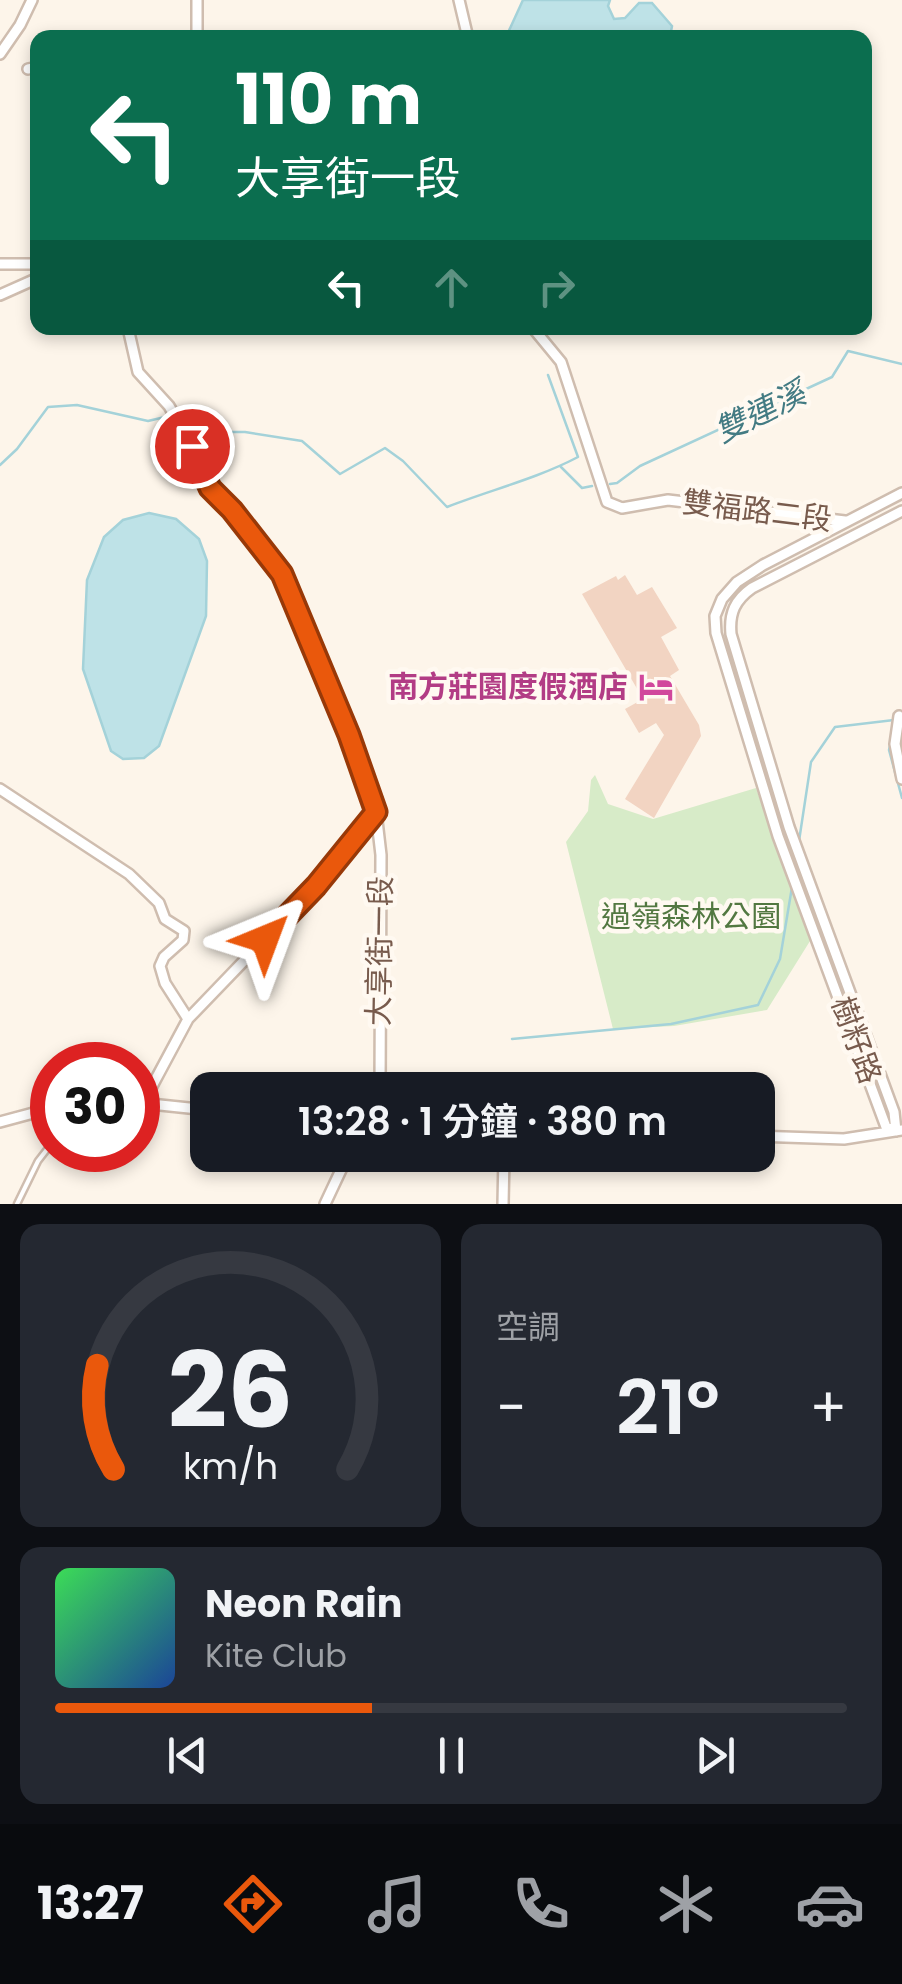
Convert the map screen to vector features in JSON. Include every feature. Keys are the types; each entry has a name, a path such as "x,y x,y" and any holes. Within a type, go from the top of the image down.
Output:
{"street":[{"path":"0,54 32,0"},
{"path":"197,0 197,30"},
{"path":"459,0 466,30"},
{"path":"0,264 30,264"},
{"path":"0,295 30,282"},
{"name":"大享街一段","path":"130,335 138,372 169,406 210,488 282,574 349,735 376,812 381,855 380,1072"},
{"name":"雙福路二段","path":"539,335 561,362 608,502 622,508 668,500 847,522 852,535"},
{"name":"樹籽路","path":"902,493 763,565 728,589 715,616 716,634 790,868 886,1127 899,1130 788,827 731,634 730,619 734,605 752,588 902,511"},
{"path":"899,716 895,744 902,780"},
{"path":"0,789 129,874 159,902 165,919 184,931 184,940 164,957 160,966 164,983 188,1019"},
{"name":"大享街一段","path":"160,1068 188,1019 316,886 376,812"},
{"path":"160,1105 190,1108"},
{"path":"0,1122 30,1114"},
{"path":"775,1137 844,1139 899,1130"},
{"path":"325,1204 340,1172"},
{"path":"502,1204 503,1172"}],"lane":[{"path":"17,1204 33,1172"}],"green space":[{"name":"過嶺森林公園","path":"595,775 608,804 653,819 756,788 810,941 767,1010 674,1026 613,1029 566,842 588,811"}],"water":[{"path":"523,0 610,0 608,6 614,19 625,18 639,3 652,3 672,26 671,30 509,30"},
{"path":"149,513 176,519 199,539 207,561 206,616 159,746 144,758 123,759 111,751 83,669 87,580 104,537 123,520"}],"building":[{"name":"南方莊園度假酒店","path":"625,575 637,595 652,587 677,628 661,637 679,670 670,676 699,725 701,736 654,818 625,799 664,735 656,723 639,733 625,709 643,699 582,594"}],"waterway":[{"name":"雙連溪","path":"610,484 640,466 832,377 848,351 902,364"},
{"path":"180,420 201,432 245,432 302,441 340,474 385,448 447,507 578,457 548,375"},
{"path":"0,465 48,407 77,405 148,421 169,416"},
{"name":"雙連溪","path":"561,467 582,488 592,486"},
{"path":"799,841 811,762 835,727 894,720"},
{"path":"892,736 889,750 902,798"},
{"path":"795,868 796,860"},
{"path":"512,1039 671,1024 758,1005 780,959 792,887"}],"place":[{"name":"南方莊園度假酒店","path":"656,687"}],"route":[{"path":"192,446 210,488 282,574 349,735 376,812 316,886 265,939"}]}
